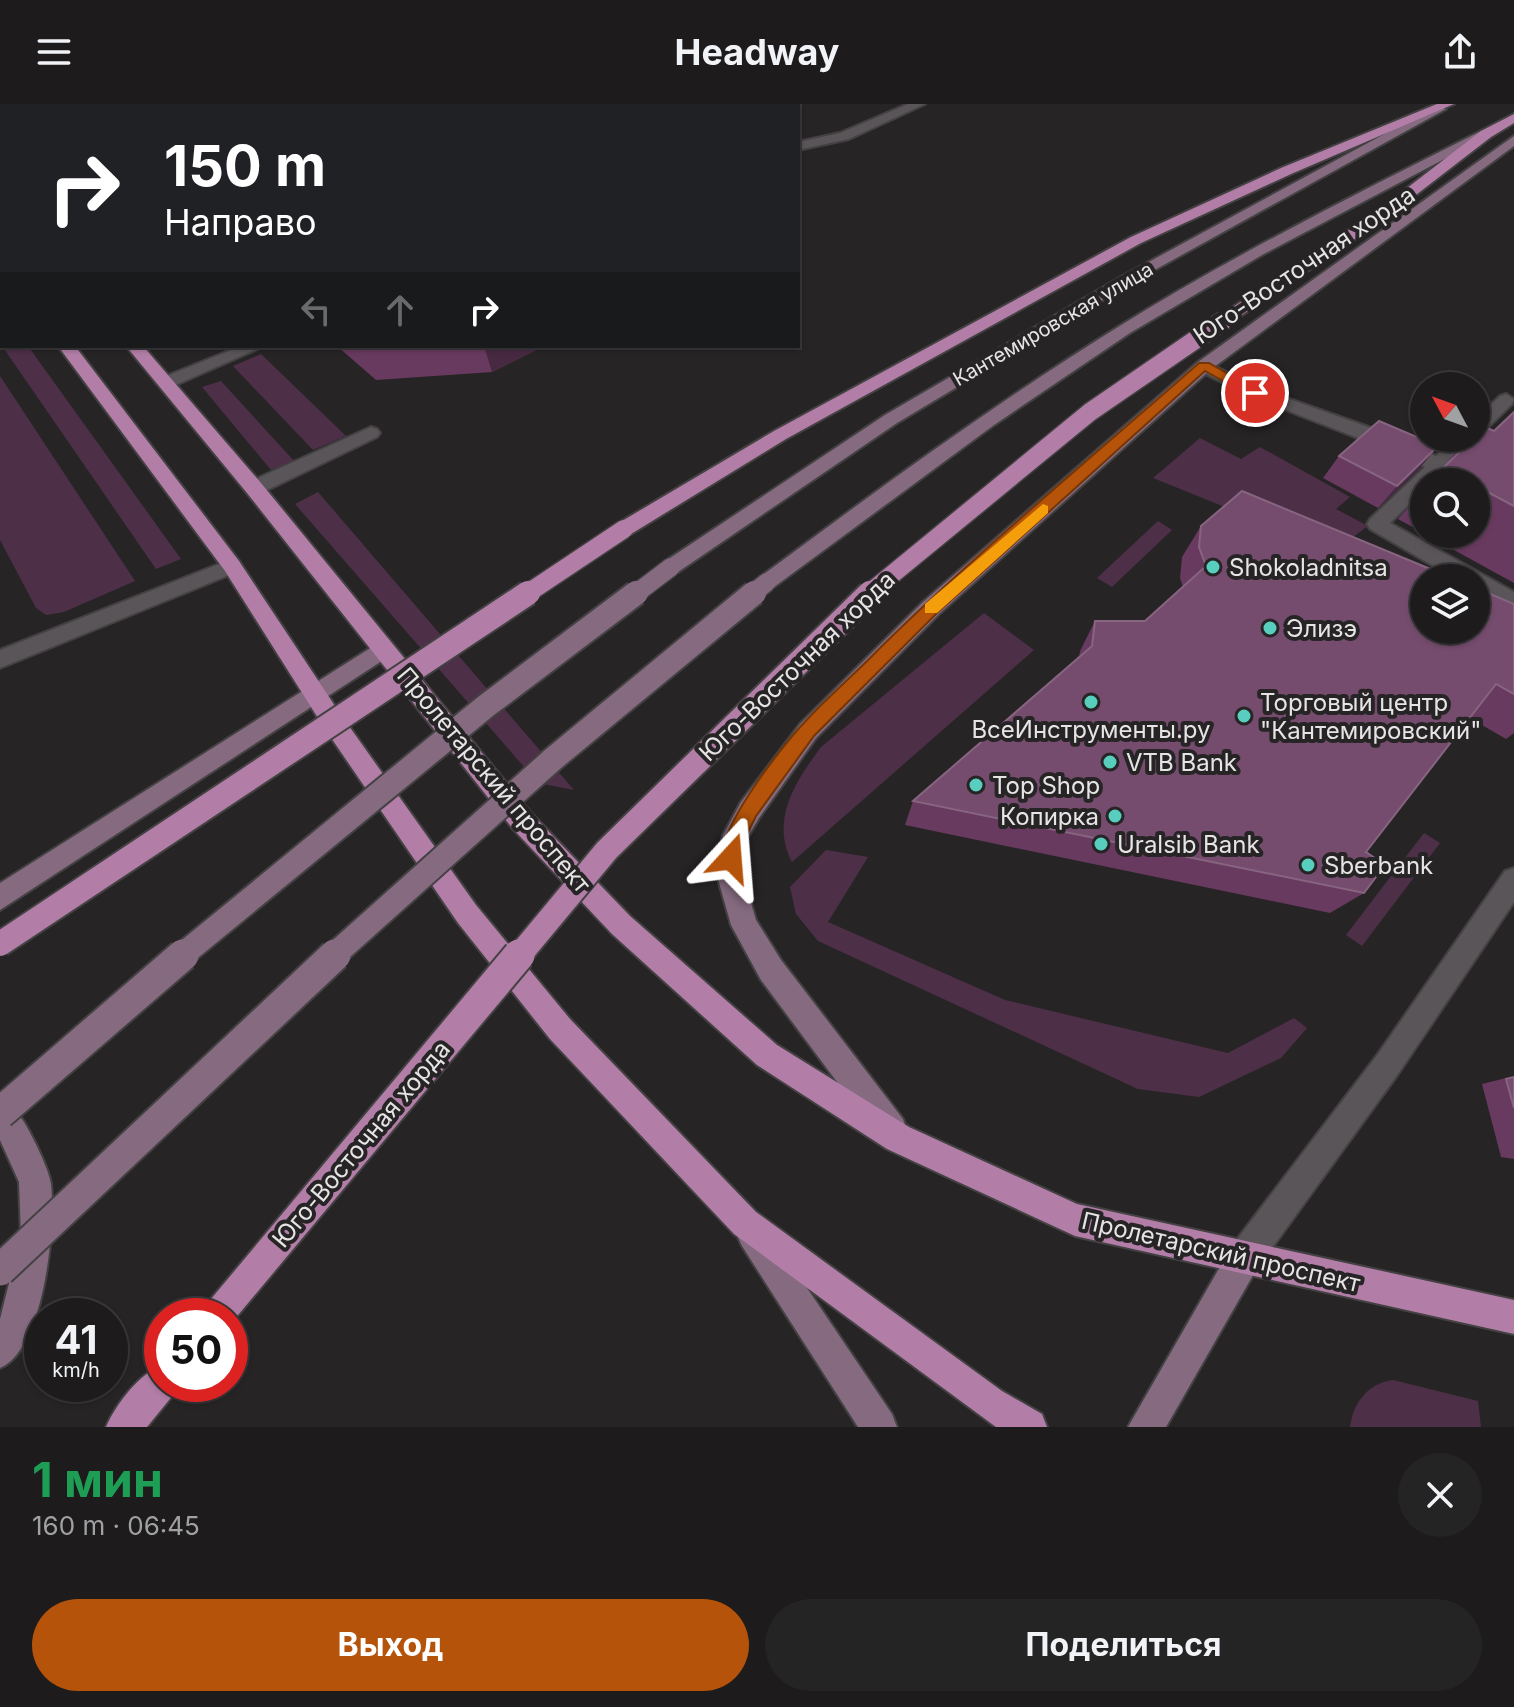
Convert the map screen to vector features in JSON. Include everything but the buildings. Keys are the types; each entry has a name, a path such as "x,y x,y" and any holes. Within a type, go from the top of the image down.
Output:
{"main road":[{"path":"0,944 624,529 806,421 1136,240 1286,171 1444,106"},
{"name":"Кантемировская улица","path":"0,1116 197,942 449,736 671,567 904,411 1126,280 1444,106"},
{"name":"Кантемировская улица","path":"0,1270 266,1016 553,759 767,582 984,421 1126,329 1284,237 1514,118"},
{"name":"Юго-Восточная хорда","path":"232,1298 607,850 866,596 1090,412 1381,215 1486,134"},
{"path":"898,1138 771,970 744,925 731,879 731,858 736,835 750,810 808,731 931,608 1204,366 1514,140"},
{"path":"68,348 232,566 314,692 467,914 560,1029 745,1223 990,1403 1029,1427"},
{"name":"Пролетарский проспект","path":"136,348 254,488 522,821 621,925 767,1055 898,1138 1075,1220 1514,1317"},
{"path":"0,898 383,649"},
{"path":"0,1116 9,1126 35,1181 37,1236 16,1324 0,1351"},
{"path":"745,1223 879,1427"},
{"path":"1146,1427 1244,1258"},
{"path":"124,1427 145,1402"}],"street":[{"path":"800,146 844,136 919,104"},
{"path":"165,383 251,348"},
{"path":"1204,366 1255,393 1371,434 1438,465"},
{"path":"1490,415 1506,400"},
{"path":"254,488 371,433"},
{"path":"1443,564 1372,530 1451,452"},
{"path":"0,659 232,566"},
{"path":"1490,588 1514,602"},
{"path":"1244,1258 1388,1064 1514,880"}],"shaded area":[{"path":"3,348 29,348 181,559 156,569"},
{"path":"261,354 346,436 313,450 233,366"},
{"path":"0,376 135,581 64,612 46,615 36,608 0,540"},
{"path":"221,381 294,461 271,470 202,387"},
{"path":"1200,438 1241,459 1260,447 1350,497 1336,509 1368,526 1334,551 1153,478"},
{"path":"318,492 574,790 543,784 525,768 295,504"},
{"path":"1158,521 1172,530 1112,587 1097,578"},
{"path":"984,613 1034,650 792,862 784,831 788,802 802,774 821,747"},
{"path":"1424,833 1440,843 1362,946 1346,935"},
{"path":"826,850 868,857 828,922 1005,1000 1228,1053 1294,1018 1307,1028 1281,1058 1199,1097 1138,1089 818,941 796,914 790,887"},
{"path":"1393,1380 1478,1401 1481,1427 1350,1427 1354,1410 1363,1396 1376,1385"}],"slow traffic":[{"path":"931,609 1043,510"}],"place":[{"name":"Shokoladnitsa","path":"1213,567"},
{"name":"Элизэ","path":"1270,628"},
{"name":"ВсеИнструменты.ру","path":"1091,702"},
{"name":"Торговый центр \"Кантемировский\"","path":"1244,716"},
{"name":"VTB Bank","path":"1110,762"},
{"name":"Top Shop","path":"976,785"},
{"name":"Копирка","path":"1115,816"},
{"name":"Uralsib Bank","path":"1101,844"},
{"name":"Sberbank","path":"1308,865"}],"route":[{"path":"731,858 736,835 750,810 808,731 931,608 1204,366 1255,393"}]}
